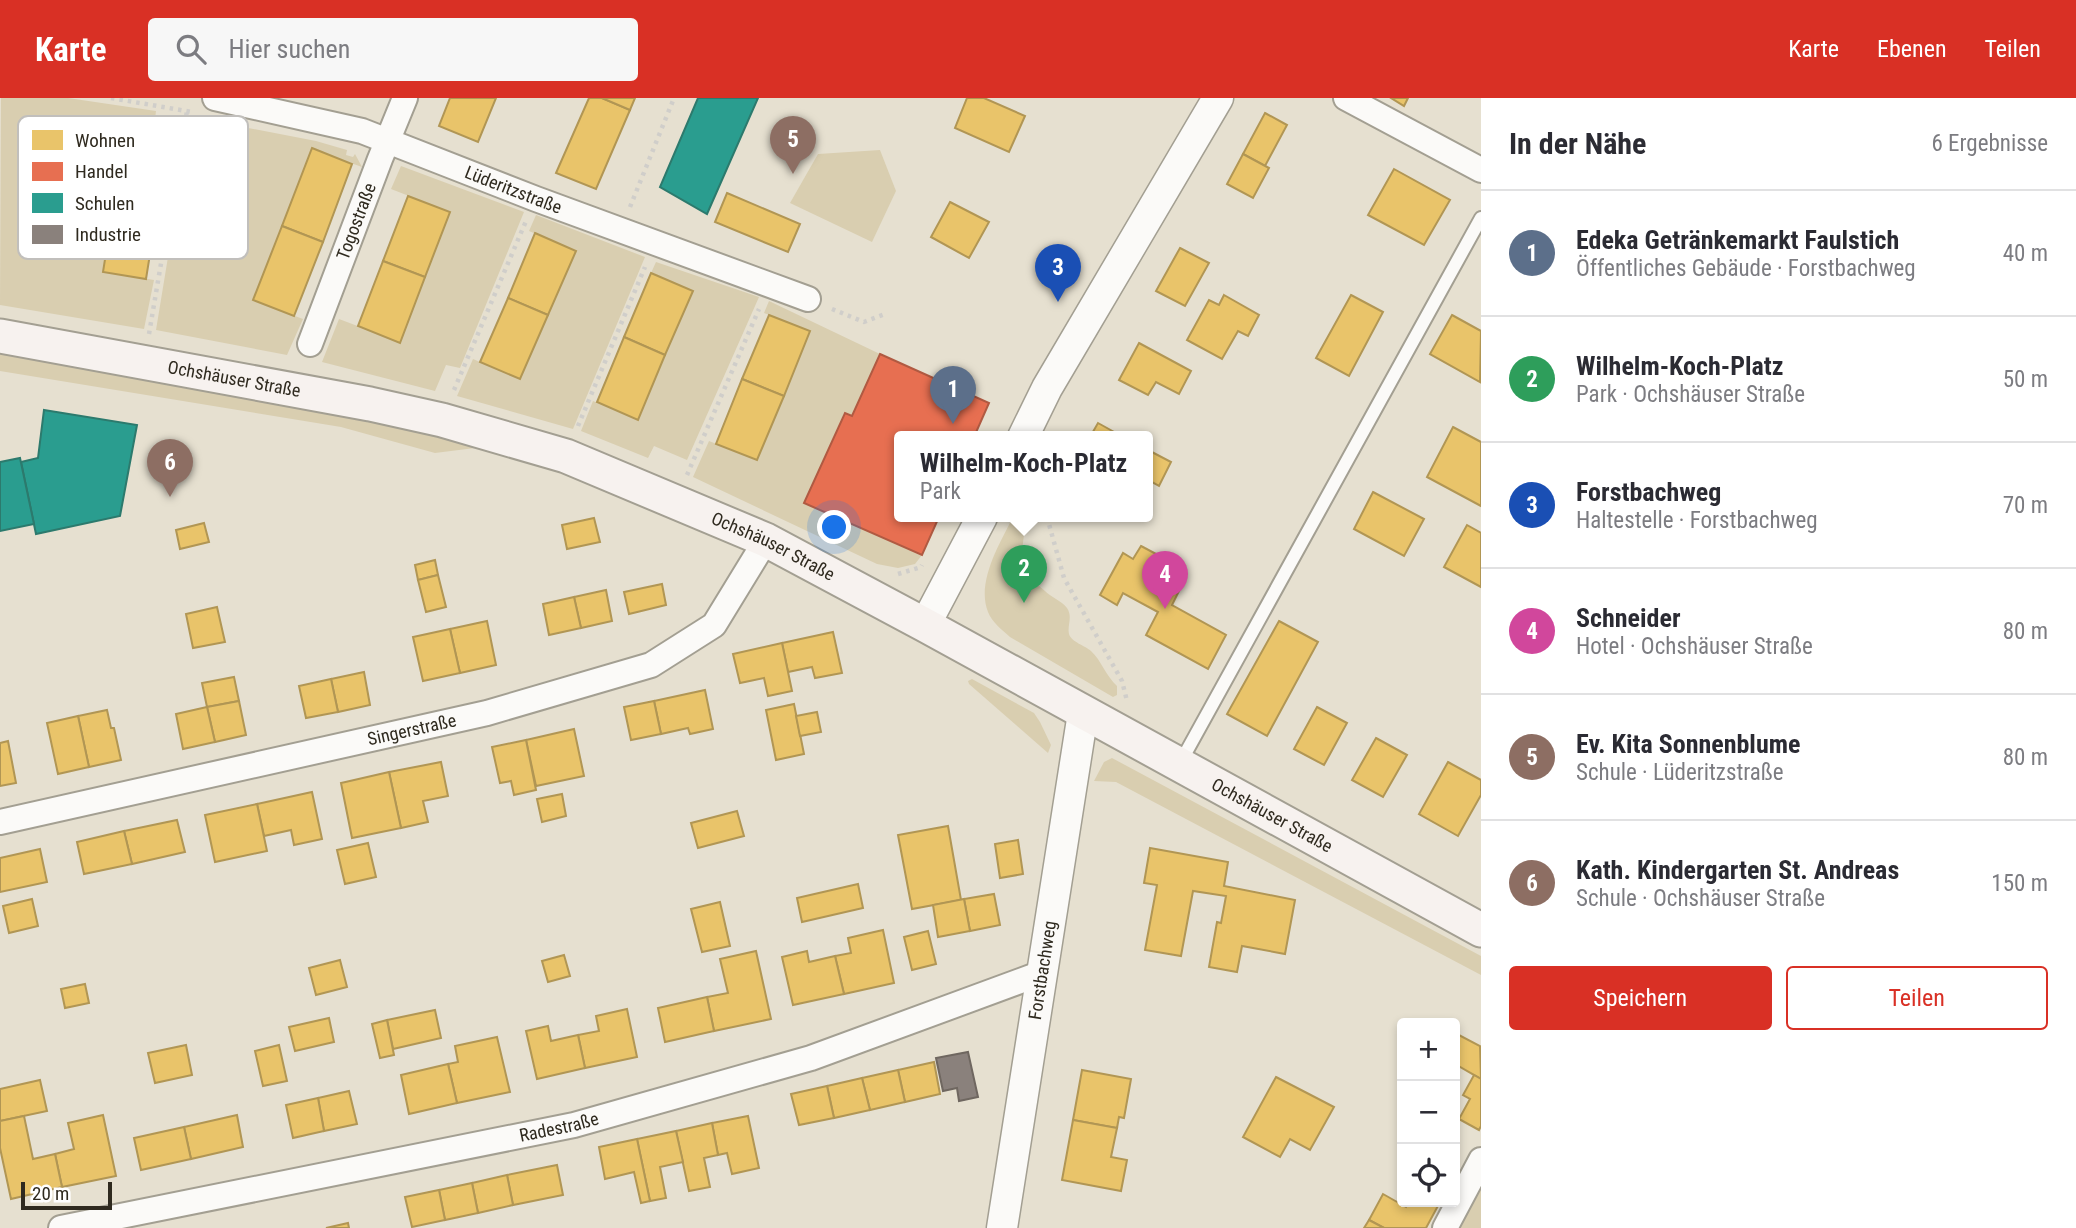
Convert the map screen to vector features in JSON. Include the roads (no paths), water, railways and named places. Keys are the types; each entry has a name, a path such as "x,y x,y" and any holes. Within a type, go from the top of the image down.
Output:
{"main road":[{"name":"Ochshäuser Straße","path":"0,336 320,394 442,420 566,456 766,540 1481,930"}],"street":[{"name":"Lüderitzstraße","path":"215,98 362,131 536,199 808,299"},
{"name":"Togostraße","path":"310,344 405,98"},
{"path":"1026,431 1047,388 1218,98"},
{"path":"1346,98 1481,170"},
{"path":"925,625 979,522"},
{"name":"Singerstraße","path":"0,822 487,713 651,665 715,625 766,540"},
{"name":"Forstbachweg","path":"1002,1228 1083,713"},
{"name":"Radestraße","path":"61,1228 574,1125 811,1058 1042,973"},
{"path":"1445,1228 1481,1160"}],"lane":[{"path":"1179,765 1481,218"}],"place":[{"name":"Ev. Kita Sonnenblume","path":"793,174"},
{"name":"Forstbachweg","path":"1058,302"},
{"name":"Edeka Getränkemarkt Faulstich","path":"953,424"},
{"name":"Kath. Kindergarten St. Andreas","path":"170,497"},
{"name":"Wilhelm-Koch-Platz","path":"1024,603"},
{"name":"Schneider","path":"1165,609"}]}
